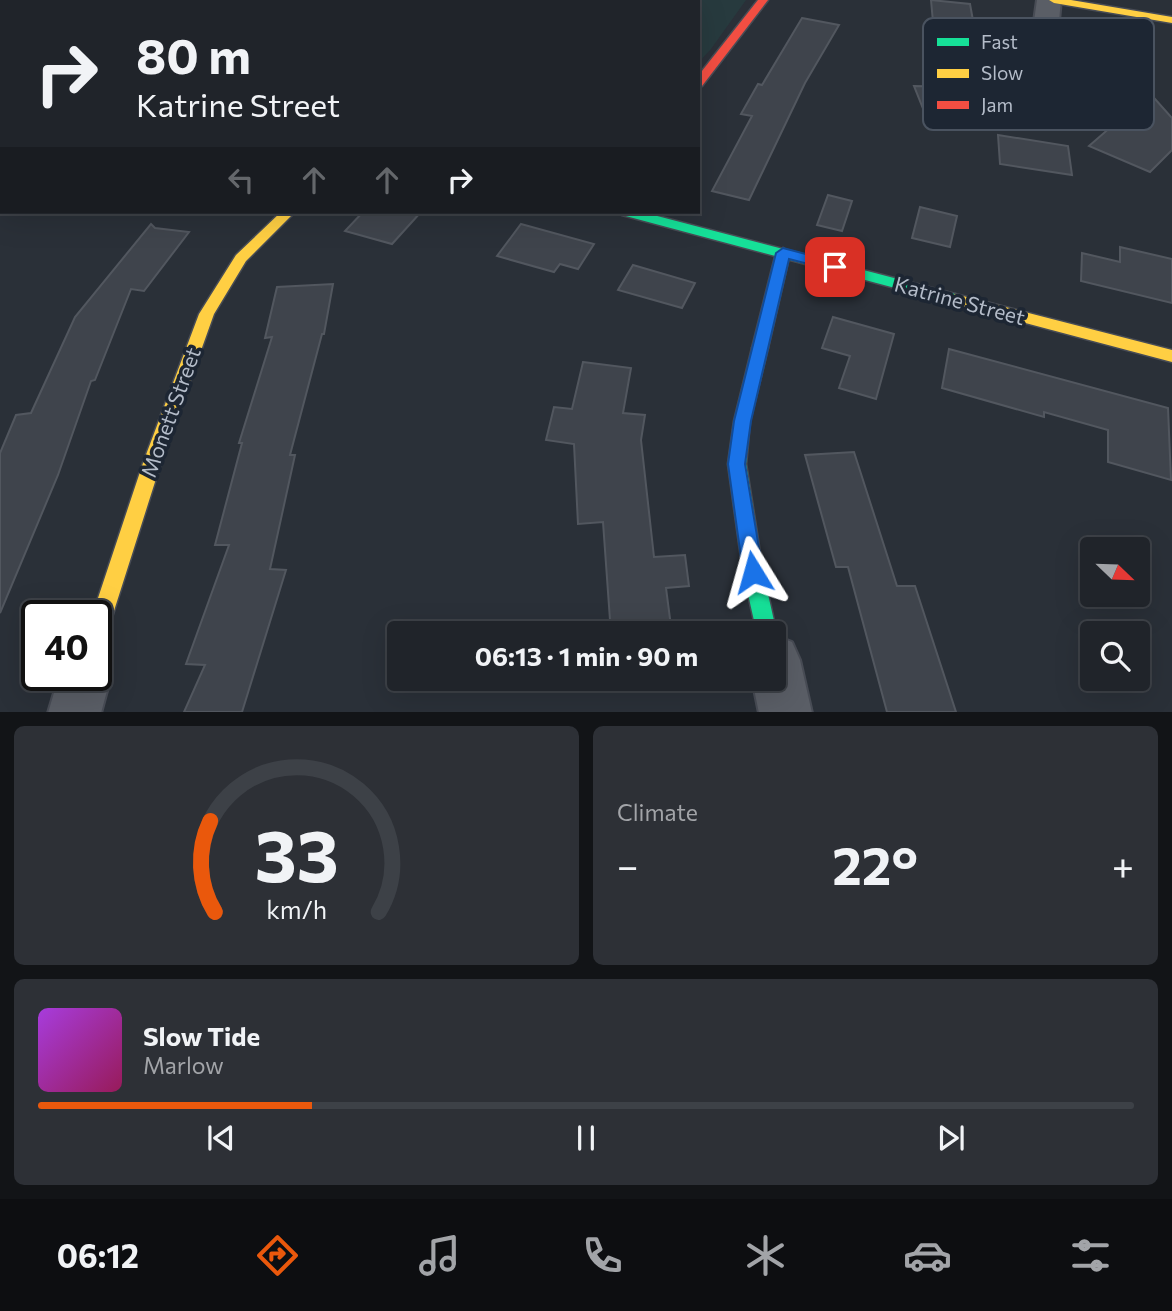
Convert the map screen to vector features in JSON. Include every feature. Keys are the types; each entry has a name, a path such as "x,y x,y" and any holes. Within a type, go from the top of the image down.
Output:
{"street":[{"path":"700,82 763,0"},
{"path":"1048,18 1051,0 1172,20"},
{"name":"Monett Street","path":"107,600 133,512 190,357 217,295 235,264 264,232 286,214"},
{"name":"Katrine Street","path":"635,214 1172,356"},
{"path":"764,621 753,572 737,464 742,421 783,253"},
{"path":"74,712 80,691"},
{"path":"781,691 786,712"}],"green space":[{"path":"700,0 746,0 700,61"}],"building":[{"path":"931,0 970,4 973,18 933,18"},
{"path":"802,18 839,25 805,83 749,200 712,191 752,116 741,114 758,84 762,85"},
{"path":"914,86 923,86 923,108"},
{"path":"1154,98 1172,118 1172,150 1150,172 1089,146 1107,130 1154,130"},
{"path":"998,135 1068,146 1072,175 1000,164"},
{"path":"828,195 852,201 842,231 817,225"},
{"path":"920,207 957,216 950,247 912,238"},
{"path":"361,214 419,214 392,244 345,231"},
{"path":"151,224 155,228 189,232 144,291 131,289 95,380 91,381 58,475 0,613 0,453 16,415 31,413 75,317"},
{"path":"521,224 594,244 578,269 560,264 554,272 497,256"},
{"path":"1120,247 1172,259 1172,303 1081,281 1082,253 1120,262"},
{"path":"633,265 695,283 682,308 618,290"},
{"path":"333,284 324,334 290,455 295,455 270,569 286,570 242,712 184,712 205,665 186,664 229,545 215,545 242,443 239,443 272,337 265,338 277,287"},
{"path":"833,317 894,334 876,399 839,388 850,356 822,348"},
{"path":"949,349 1168,408 1171,480 1108,462 1108,430 1044,412 1044,417 942,388"},
{"path":"583,362 631,368 623,413 645,415 641,440 654,557 685,555 689,586 666,588 670,621 610,621 603,522 578,524 574,444 546,440 554,407 572,409"},
{"path":"854,452 897,586 915,586 956,712 887,712 848,567 836,567 805,455"}],"traffic: fast":[{"path":"635,214 955,299"},
{"path":"760,348 742,421 737,464 753,572 764,621"}],"traffic: slow":[{"path":"1054,0 1172,20"},
{"path":"108,600 153,460 207,314 241,258 286,214"},
{"path":"760,348 783,253"},
{"path":"955,299 1172,356"}],"traffic: jam":[{"path":"700,81 763,0"}],"route":[{"path":"753,572 737,464 742,421 783,253 835,267"}]}
